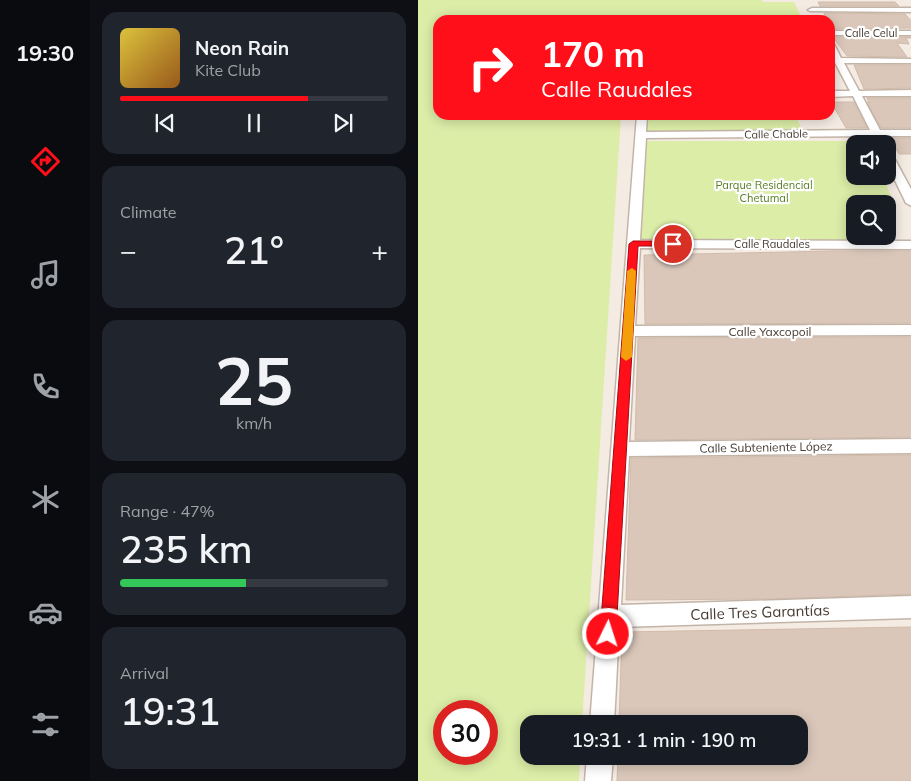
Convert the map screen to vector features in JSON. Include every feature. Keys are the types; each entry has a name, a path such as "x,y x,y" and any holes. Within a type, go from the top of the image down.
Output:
{"street":[{"path":"815,15 811,7 912,10"},
{"name":"Calle Celul","path":"835,34 912,33"},
{"path":"835,53 876,133"},
{"path":"839,60 912,61"},
{"path":"835,94 912,94"},
{"path":"603,715 642,120"},
{"name":"Calle Chable","path":"641,135 912,133"},
{"path":"896,167 906,182 912,203"},
{"name":"Calle Raudales","path":"633,244 912,245"},
{"name":"Calle Yaxcopoil","path":"628,331 912,330"},
{"name":"Calle Subteniente López","path":"620,449 912,446"},
{"name":"Calle Tres Garantías","path":"609,616 912,608"},
{"path":"598,781 599,765"}],"green space":[{"path":"418,0 762,0 763,2 794,2 800,15 433,15 433,120 621,120 583,715 520,715 520,765 580,765 579,781 418,781"},
{"path":"645,120 798,120 803,131 644,133"},
{"name":"Parque Residencial Chetumal","path":"645,141 846,141 846,185 886,185 891,195 846,195 846,242 637,241"}],"building":[{"path":"818,2 895,2 899,6 820,6"},
{"path":"824,13 905,14 912,22 912,28 835,29 835,15 825,15"},
{"path":"835,37 911,38 906,38 909,44 897,43 907,57 847,56"},
{"path":"854,65 912,65 912,88 864,89"},
{"path":"867,98 912,98 912,128 881,128 867,102 869,102"},
{"path":"835,102 854,102 867,128 846,128 835,109"},
{"path":"896,138 912,138 912,154 899,154 896,149"},
{"path":"912,251 912,323 645,324 644,255"},
{"path":"912,337 912,437 635,440 638,338"},
{"path":"912,455 912,594 767,599 626,600 631,458"},
{"path":"912,627 912,781 617,781 618,765 808,765 808,715 619,715 622,632"}],"slow traffic":[{"path":"626,357 632,271"}],"route":[{"path":"608,634 633,244 673,244"}]}
